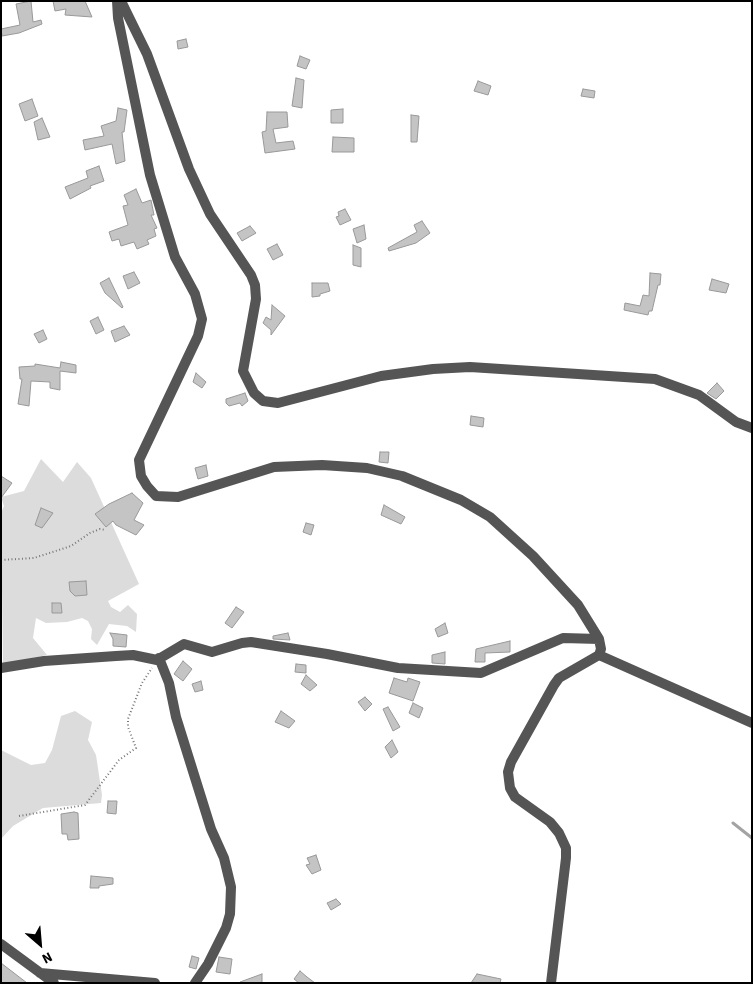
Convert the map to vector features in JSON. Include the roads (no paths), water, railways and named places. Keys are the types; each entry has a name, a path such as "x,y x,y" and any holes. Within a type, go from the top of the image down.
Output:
{"street":[{"path":"117,1 118,18 150,175 175,257 195,294 202,319 198,336 139,460 141,476 147,486 156,496 178,497 274,467 322,465 367,468 402,476 462,500 490,517 533,556 578,605 598,639 601,649 599,655 559,678 554,685 511,762 508,772 510,788 515,797 550,822 559,833 566,848 551,983"},
{"path":"121,1 147,54 189,169 206,205 251,275 255,285 256,299 243,371 254,393 263,401 278,404 381,376 433,369 470,367 655,379 699,395 736,422 752,428"},
{"path":"1,668 44,660 116,656 158,659 184,644 212,652 242,642 251,642 398,668 481,673 563,638 598,639"},
{"path":"599,655 752,723"},
{"path":"158,659 171,688 176,717 209,822 224,858 231,888 230,914 226,928 208,964 195,983"},
{"path":"1,944 54,983"},
{"path":"40,973 155,983"}],"waterway":[{"path":"733,823 752,838"}]}
